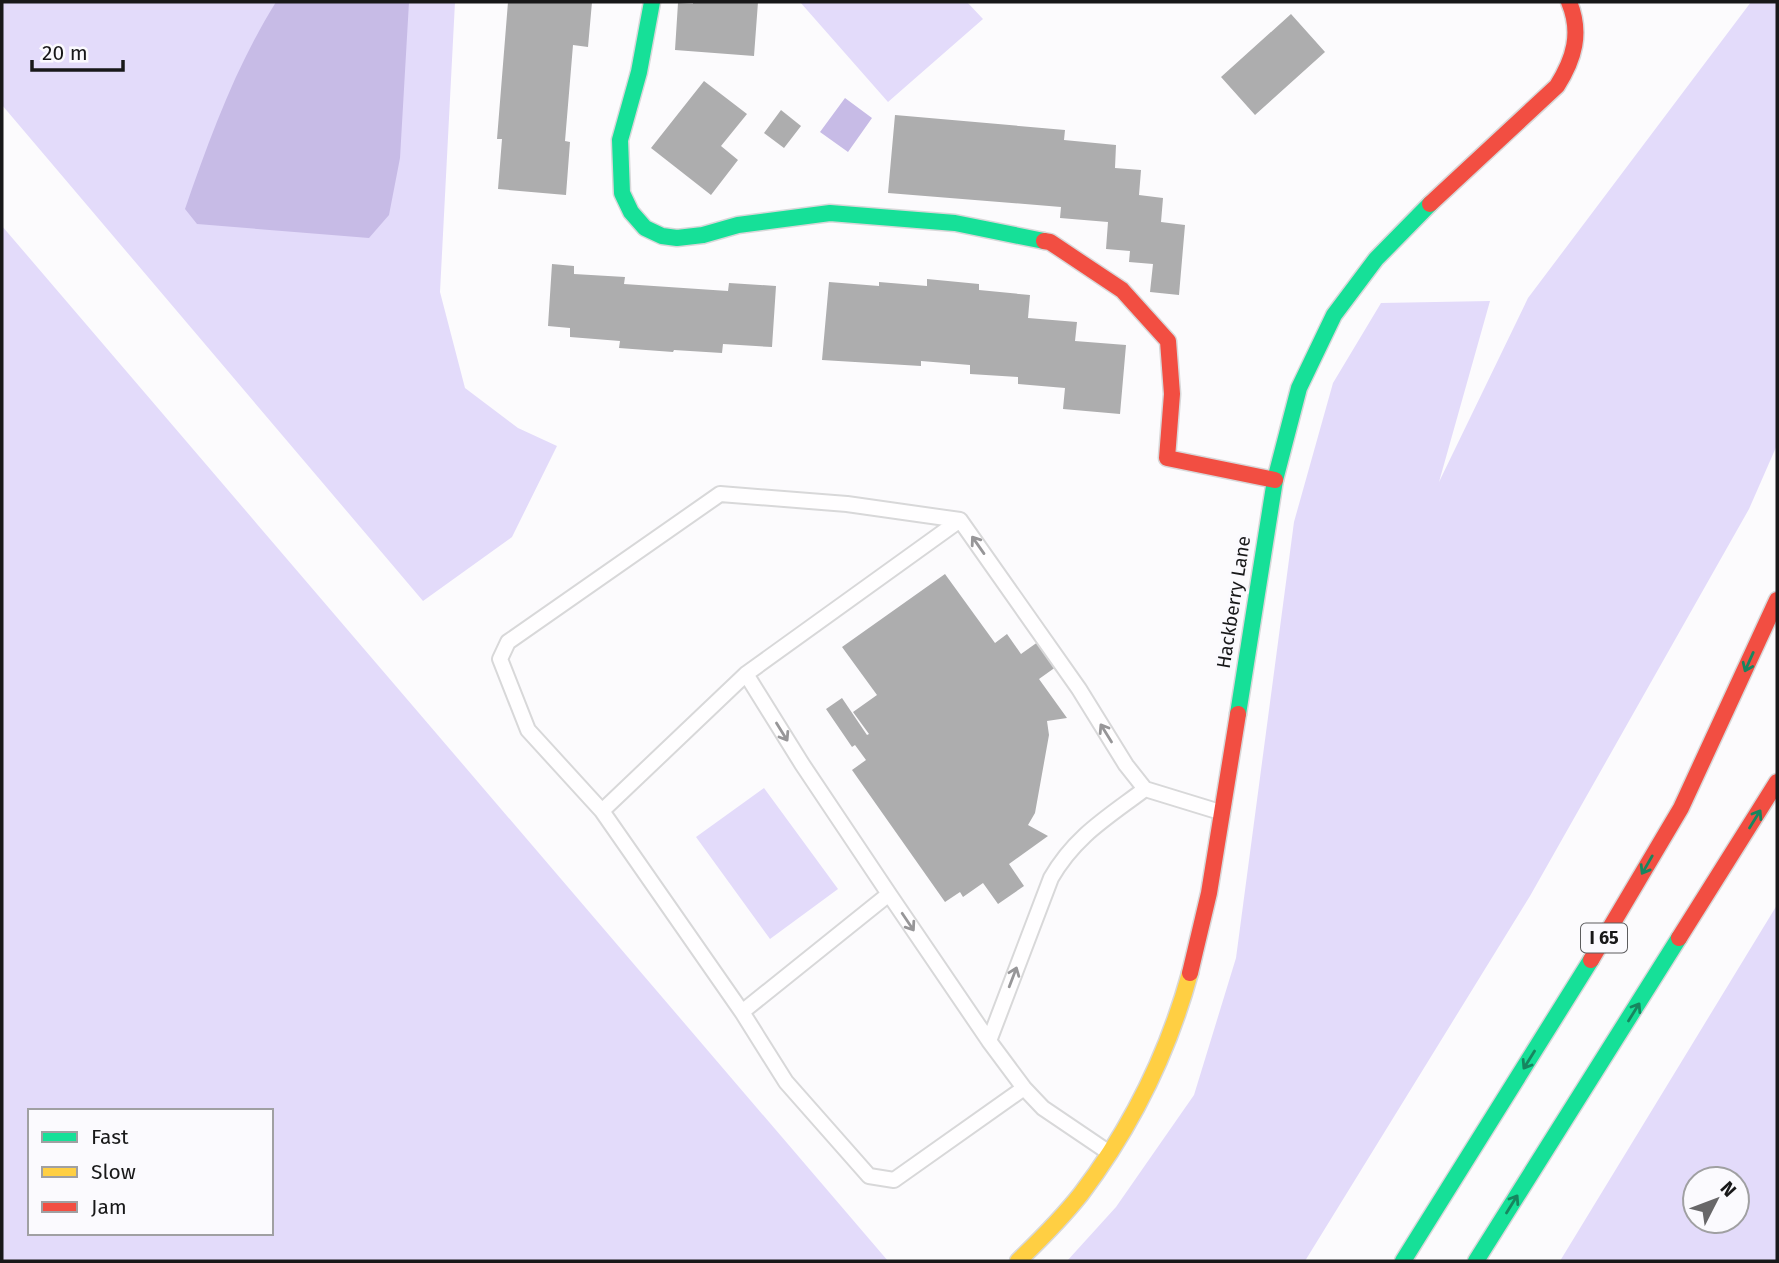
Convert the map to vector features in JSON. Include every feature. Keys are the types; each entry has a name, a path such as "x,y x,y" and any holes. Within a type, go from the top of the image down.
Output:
{"main road":[{"path":"652,2 639,72 620,140 622,193 631,212 645,228 662,236 677,238 703,235 738,225 830,214 955,223 1050,242 1122,290 1168,341 1172,394 1167,458 1275,480"},
{"name":"Hackberry Lane","path":"1018,1261 1079,1196 1109,1153 1146,1087 1175,1024 1206,906 1275,480 1299,388 1314,353 1334,315 1376,259 1410,223 1557,86 1568,69 1577,40 1569,2"},
{"name":"I 65","path":"1403,1261 1589,964 1681,808 1777,600"},
{"path":"1476,1261 1777,782"}],"lane":[{"path":"1024,1088 894,1180 869,1176 786,1082 742,1012 602,811 528,730 500,659 508,642 720,494 847,504 960,520 1079,688 1126,765 1145,789 1222,812"},
{"path":"602,811 746,674 960,520"},
{"path":"746,674 889,894 1024,1088 1043,1108 1109,1153"},
{"path":"989,1041 1051,878 1064,856 1080,838 1145,789"},
{"path":"742,1012 889,894"}],"shaded area":[{"path":"2,2 455,2 440,292 465,388 518,428 557,446 512,537 423,601 2,105"},
{"path":"276,2 409,2 400,158 389,215 369,238 197,224 185,209 236,77"},
{"path":"800,2 967,2 983,19 888,102"},
{"path":"1751,2 1777,2 1777,445 1749,509 1530,896 1305,1261 1067,1261 1116,1207 1194,1095 1236,958 1294,522 1333,383 1381,303 1490,301 1439,482 1528,298"},
{"path":"845,98 872,118 848,152 820,132"},
{"path":"2,226 888,1261 2,1261"},
{"path":"764,788 838,889 770,939 696,837"},
{"path":"1777,905 1777,1261 1560,1261"}],"building":[{"path":"508,2 592,2 588,47 573,45 565,141 570,142 566,195 498,189 502,139 497,139"},
{"path":"758,2 754,56 675,50 678,3"},
{"path":"1291,14 1325,52 1255,115 1221,77"},
{"path":"704,81 747,114 721,146 738,160 711,195 651,148"},
{"path":"781,110 801,126 784,148 764,133"},
{"path":"895,115 1065,130 1064,140 1116,145 1115,168 1141,170 1139,195 1163,198 1161,222 1185,225 1179,295 1150,292 1153,264 1129,262 1130,251 1106,249 1108,222 1060,218 1061,207 888,193"},
{"path":"552,264 574,266 574,274 625,277 624,284 728,291 729,283 776,286 772,347 723,344 722,353 673,352 619,348 620,341 570,337 570,328 548,326"},
{"path":"927,279 979,284 979,290 1030,295 1028,318 1077,322 1075,341 1126,345 1120,414 1063,409 1065,388 1018,384 1018,377 970,374 970,365 921,361 921,366 822,360 829,282 927,286"},
{"path":"945,574 995,643 1007,634 1021,654 1042,639 1060,664 1039,679 1067,718 1047,721 1049,735 1035,813 1028,825 1048,836 1009,864 1024,886 998,904 983,883 963,897 960,892 945,902 852,770 866,760 855,745 852,747 826,709 842,698 867,735 869,734 853,712 877,695 842,647"}],"traffic: fast":[{"path":"652,2 639,72 620,140 622,193 631,212 645,228 662,236 677,238 703,235 738,225 830,213 955,223 1044,241"},
{"path":"1238,714 1275,480 1299,388 1334,315 1376,259 1430,204"},
{"path":"1476,1261 1679,938"},
{"path":"1403,1261 1591,960"}],"traffic: slow":[{"path":"1018,1261 1074,1203 1116,1143 1159,1061 1190,973"}],"traffic: jam":[{"path":"1430,204 1557,86 1568,66 1574,45 1575,24 1569,2"},
{"path":"1044,241 1050,242 1122,290 1168,341 1172,394 1167,458 1275,480"},
{"path":"1591,960 1681,808 1777,600"},
{"path":"1190,973 1209,893 1238,714"},
{"path":"1679,938 1777,782"}]}
